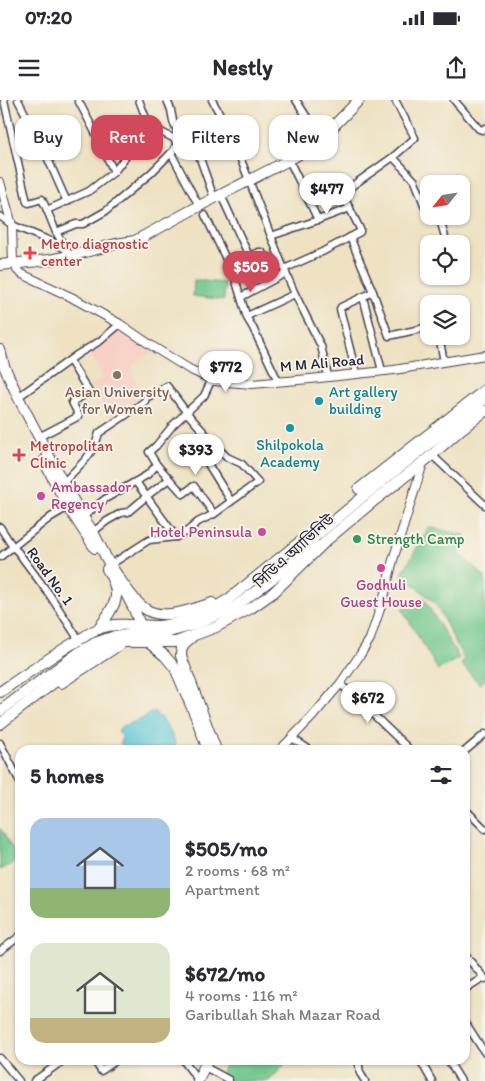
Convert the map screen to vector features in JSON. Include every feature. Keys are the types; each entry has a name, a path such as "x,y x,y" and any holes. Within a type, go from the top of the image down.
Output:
{"main road":[{"path":"338,122 359,100"},
{"path":"0,265 16,266 74,261 109,253 202,211 218,196 289,160"},
{"path":"0,272 16,266 49,260 68,253 135,241"},
{"path":"0,350 4,366 18,397 63,483 93,532 134,609 140,625"},
{"path":"0,369 10,394 68,507 114,582 117,594 115,603 99,628"},
{"path":"359,490 485,390"},
{"name":"সিডিএ অ্যাভিনিউ","path":"0,692 99,628 117,625 159,626 179,622 208,611 229,600 485,395"},
{"path":"0,704 79,646 93,638 113,631 170,628 198,619 234,601 485,398"},
{"path":"0,711 40,680 95,643 115,636 169,632 196,624 235,607 281,572 364,501 485,404"},
{"name":"সিডিএ অ্যাভিনিউ","path":"0,724 87,657 108,646 125,642 176,642 216,627 251,608 274,592 327,540 485,411"},
{"path":"110,565 138,603 154,614 178,613 229,600"},
{"path":"196,634 181,648 181,656 214,745"},
{"path":"0,730 63,681 125,642"},
{"path":"148,642 165,656 175,668 206,745"},
{"path":"0,687 28,669 42,664"},
{"path":"197,1079 204,1065"}],"street":[{"path":"4,100 27,202 42,198 56,232 68,253"},
{"path":"19,100 44,150 66,202"},
{"path":"78,100 114,172"},
{"path":"139,100 145,115"},
{"path":"168,100 173,121"},
{"path":"212,100 230,132 285,271 321,346 328,376"},
{"path":"296,100 306,115"},
{"path":"240,297 360,232 342,192 393,157 415,138 395,100"},
{"path":"454,100 479,129 485,128"},
{"path":"56,232 76,224 83,224 106,212 146,178 173,150"},
{"path":"171,153 229,265 247,316 278,381"},
{"path":"393,157 415,181 420,194"},
{"path":"47,210 89,191 114,172 123,160"},
{"path":"203,160 218,196 249,256"},
{"path":"289,160 318,220"},
{"path":"0,182 12,225 16,266"},
{"path":"271,236 350,208"},
{"path":"0,216 12,225 55,244 68,253"},
{"path":"350,238 389,336 420,329"},
{"path":"229,265 261,252 266,264 235,278"},
{"name":"M M Ali Road","path":"16,266 22,274 71,297 120,324 155,348 211,381 252,384 310,379 394,370 485,355"},
{"path":"356,373 340,309 341,306 373,292"},
{"path":"247,316 295,294"},
{"path":"363,297 382,371"},
{"path":"18,397 78,354 100,341 120,324"},
{"path":"441,345 444,362"},
{"path":"39,437 79,416 72,402 89,392 70,361"},
{"path":"211,381 204,396 149,452 157,465 183,494 194,486 214,514"},
{"path":"63,483 86,459 99,433 145,401 146,398 167,386 187,413 216,446 227,457 242,464 258,482 186,532 176,537 149,540 110,565"},
{"path":"216,446 203,456 232,501"},
{"path":"432,455 485,505"},
{"path":"285,745 340,684 370,639 423,463"},
{"path":"83,517 105,499 148,475 157,465"},
{"path":"93,532 121,513 128,512 169,479"},
{"path":"136,482 176,537"},
{"path":"0,557 51,517 68,507"},
{"name":"Road No. 1","path":"0,527 49,594 79,640"},
{"path":"340,684 405,745"},
{"path":"470,747 485,734"},
{"path":"292,738 302,745"},
{"path":"0,744 15,772"},
{"path":"470,814 485,829"},
{"path":"0,951 15,940"},
{"path":"470,960 484,978 470,986"},
{"path":"470,1030 485,1053"},
{"path":"0,1058 19,1081"},
{"path":"34,1081 57,1065"},
{"path":"97,1065 101,1071 110,1065"},
{"path":"187,1065 197,1079"},
{"path":"209,1065 229,1081"},
{"path":"359,1065 360,1073 365,1081"},
{"path":"423,1065 432,1081"},
{"path":"451,1065 461,1081"}],"shaded area":[{"name":"Asian University for Women","path":"120,328 151,352 132,365 131,372 145,397 109,418 91,386 103,378 89,352 91,348"}],"green space":[{"path":"194,280 225,283 224,300 193,296"},
{"path":"429,527 465,535 459,553 485,577 485,679 480,685 461,664 464,659 436,604 402,574"},
{"path":"423,597 459,658 438,670 402,609"},
{"path":"0,828 15,853 15,862 0,870"},
{"path":"225,1065 284,1065 269,1081 232,1081 221,1074"}],"water":[{"path":"155,712 168,729 175,745 121,745 123,737 119,733 119,729"}],"place":[{"name":"Metro diagnostic center","path":"30,253"},
{"name":"Asian University for Women","path":"117,375"},
{"name":"Art gallery building","path":"319,401"},
{"name":"Shilpokola Academy","path":"290,428"},
{"name":"Metropolitan Clinic","path":"19,455"},
{"name":"Ambassador Regency","path":"41,496"},
{"name":"Hotel Peninsula","path":"262,532"},
{"name":"Strength Camp","path":"357,539"},
{"name":"Godhuli Guest House","path":"381,568"}]}
